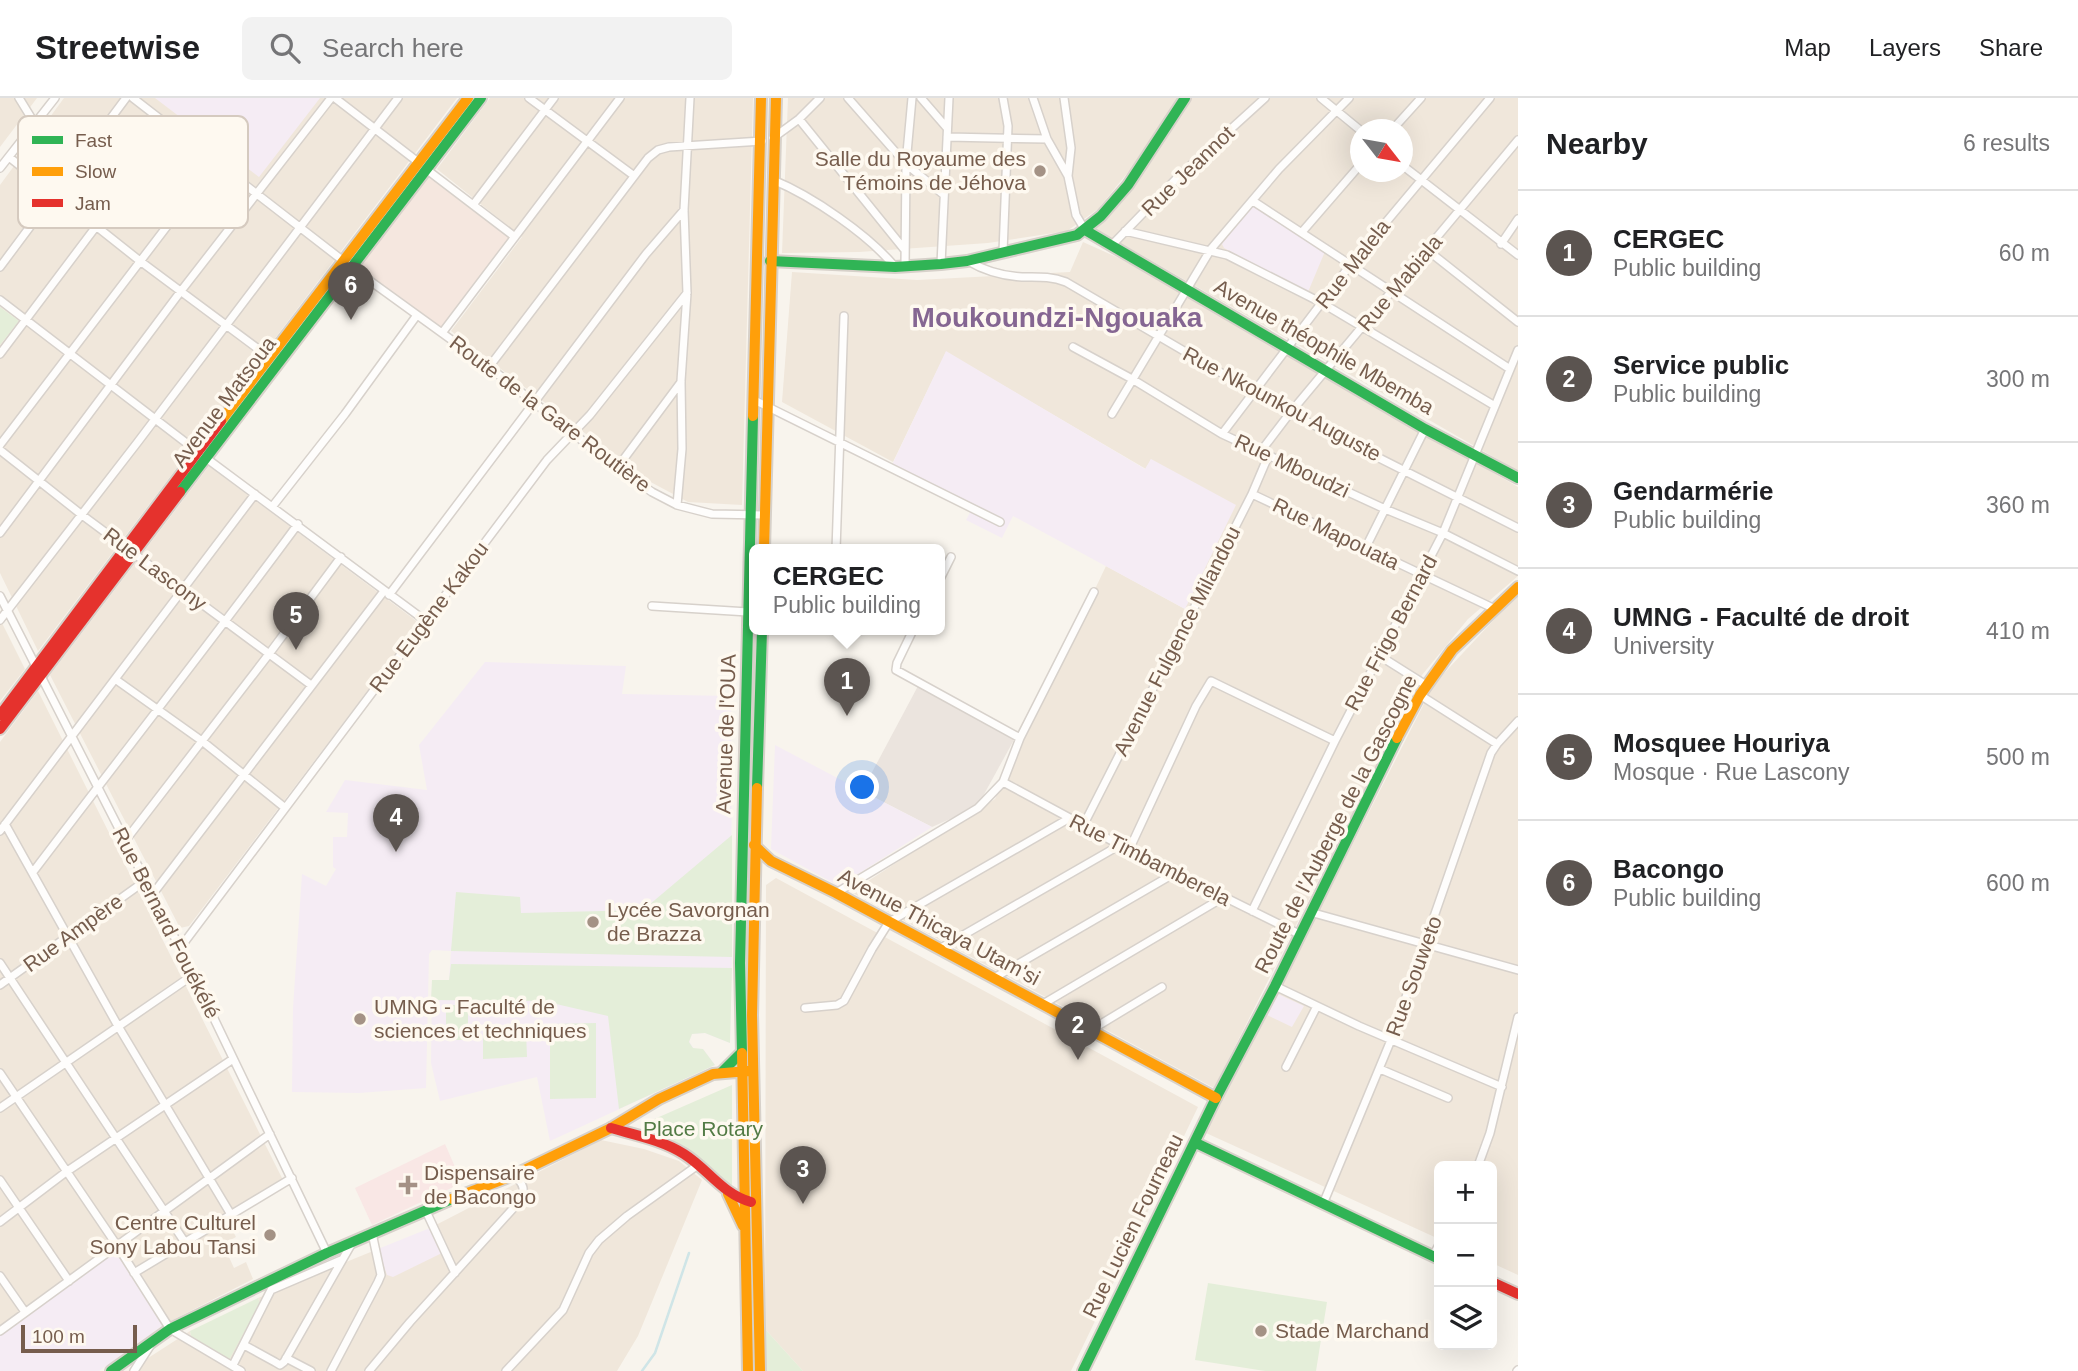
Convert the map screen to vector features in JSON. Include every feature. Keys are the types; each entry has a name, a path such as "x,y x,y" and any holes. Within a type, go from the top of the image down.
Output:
{"street":[{"path":"19,98 30,116"},
{"path":"41,116 55,98"},
{"path":"113,116 126,98"},
{"name":"Route de la Gare Routière","path":"134,98 157,116"},
{"path":"248,205 333,98 515,237"},
{"path":"0,620 398,98"},
{"name":"Avenue Matsoua","path":"448,133 468,98"},
{"name":"Avenue Matsoua","path":"0,715 38,671 422,165 481,98"},
{"path":"530,98 633,175"},
{"path":"473,205 554,98"},
{"path":"442,333 620,98"},
{"path":"677,505 687,293 684,210 690,98"},
{"name":"Avenue de l'OUA","path":"750,544 761,98"},
{"path":"764,544 776,98"},
{"path":"489,367 633,175 658,150 688,145 759,142 775,138 820,98"},
{"path":"848,98 906,164 944,195"},
{"path":"900,267 904,249 906,164 912,98"},
{"path":"921,98 947,132 1048,139"},
{"path":"940,264 949,98"},
{"path":"1003,98 1008,126 1003,252"},
{"path":"1033,98 1048,139 1068,176 1076,215 1085,230"},
{"path":"1064,98 1071,148 1068,176"},
{"path":"770,261 900,267 967,261 1067,239 1085,230 1128,186 1185,98"},
{"name":"Rue Jeannot","path":"1112,245 1178,177 1265,98"},
{"path":"1321,98 1350,121"},
{"path":"1112,414 1211,249 1279,169 1349,98"},
{"path":"1402,119 1422,98"},
{"name":"Rue Malela","path":"1222,434 1351,264 1490,98"},
{"path":"799,119 904,249"},
{"name":"Rue Mabiala","path":"1265,453 1290,413 1518,141"},
{"path":"0,168 18,146"},
{"path":"9,157 18,164"},
{"path":"1413,174 1518,255"},
{"path":"1303,232 1350,177"},
{"path":"772,180 816,201 900,267"},
{"name":"Route de la Gare Routière","path":"248,187 652,492 677,505 712,514 765,515"},
{"path":"1253,201 1510,369"},
{"path":"152,895 312,685 535,403 646,254 684,210"},
{"path":"1501,244 1518,219"},
{"path":"0,267 29,228"},
{"path":"0,354 96,228"},
{"path":"98,228 269,358"},
{"path":"0,448 165,228"},
{"path":"0,533 230,228"},
{"name":"Avenue théophile Mbemba","path":"1085,230 1424,429 1518,478"},
{"path":"1125,231 1211,249 1227,255 1322,303 1495,405"},
{"path":"1426,249 1518,322"},
{"name":"Rue Nkounkou Auguste","path":"967,261 990,273 1057,278 1290,413 1518,528"},
{"name":"Avenue Matsoua","path":"202,455 269,358 348,264"},
{"name":"Rue Eugène Kakou","path":"180,948 547,460 575,433 687,293"},
{"path":"0,300 202,455 427,622"},
{"path":"272,507 345,414 417,315"},
{"path":"836,544 844,316"},
{"name":"Rue Mboudzi","path":"1073,347 1132,379 1222,434 1443,533 1518,572"},
{"name":"Rue Frigo Bernard","path":"1252,911 1335,741 1443,533 1518,350"},
{"path":"617,468 681,382"},
{"path":"754,400 1000,522"},
{"path":"1365,549 1424,429"},
{"name":"Rue Lascony","path":"0,448 82,514 312,685"},
{"name":"Avenue Fulgence Milandou","path":"1083,826 1252,494 1265,453"},
{"path":"230,1213 118,1026 33,872 3,828 255,494"},
{"name":"Rue Mapouata","path":"1252,494 1495,609"},
{"path":"33,872 298,524"},
{"path":"125,841 341,557"},
{"path":"945,569 951,558"},
{"name":"Avenue de l'OUA","path":"748,1371 746,1233 751,1202 754,1071 748,878 743,843 749,580"},
{"name":"Route de l'Auberge de la Gascogne","path":"1216,1098 1423,690 1452,650 1518,587"},
{"path":"836,893 978,808 1003,782 1020,738 1094,592"},
{"name":"Rue Bernard Fouékélé","path":"0,596 180,948 327,1253"},
{"path":"652,606 748,612"},
{"name":"Avenue de l'OUA","path":"760,1371 741,1054 748,878 755,845 762,635"},
{"path":"911,635 896,670 1020,738"},
{"path":"1380,656 1497,744"},
{"name":"Avenue Matsoua","path":"0,729 38,671"},
{"path":"115,679 202,741 284,807"},
{"path":"1129,850 1196,706 1211,681 1335,741"},
{"name":"Rue Souweto","path":"1323,1204 1391,1040 1485,771 1497,744 1518,721"},
{"name":"Rue Timbamberela","path":"1003,782 1068,819 1299,934"},
{"path":"805,1008 845,1001 872,948 889,922 1068,819"},
{"name":"Avenue Thicaya Utam'si","path":"743,843 755,845 762,855 1216,1098"},
{"path":"939,949 1120,845"},
{"path":"748,878 773,867 790,870"},
{"path":"993,978 1175,873"},
{"name":"Rue Ampère","path":"0,985 145,881"},
{"path":"1044,1004 1224,897"},
{"path":"1310,912 1518,970"},
{"path":"0,963 184,1241"},
{"path":"0,1108 193,975"},
{"path":"1275,986 1391,1040 1502,1087"},
{"path":"1091,1030 1162,987"},
{"path":"1286,1067 1317,1006"},
{"path":"1480,1161 1490,1133 1518,1017"},
{"path":"722,1072 741,1054"},
{"path":"0,1222 66,1172 233,1059"},
{"path":"1380,1069 1448,1098"},
{"path":"111,1371 170,1329 327,1253 425,1209 514,1175 611,1128 659,1099 722,1072 754,1071"},
{"path":"0,1073 170,1329 241,1371"},
{"name":"Rue Lucien Fourneau","path":"1083,1371 1216,1098"},
{"path":"611,1128 662,1143 698,1165 728,1194 746,1233"},
{"path":"0,1331 270,1134"},
{"path":"1196,1143 1434,1256"},
{"path":"506,1371 563,1310 589,1253 599,1240 627,1216 698,1165"},
{"path":"369,1371 519,1202 524,1189 523,1183 514,1175"},
{"path":"134,1273 292,1178"},
{"path":"0,1180 69,1281"},
{"path":"728,1194 751,1202"},
{"path":"425,1209 455,1273"},
{"path":"331,1371 379,1282 381,1275 372,1233"},
{"path":"244,1345 280,1365 352,1242"},
{"path":"233,1366 271,1290 342,1259"},
{"path":"0,1276 25,1312"},
{"path":"1497,1284 1518,1294"},
{"path":"134,1371 153,1342"},
{"path":"286,1358 311,1371"}],"shaded area":[{"path":"0,98 37,98 23,116 18,116 18,123 0,147"},
{"path":"64,98 457,98 38,651 0,573 0,345 19,321 0,307 0,185 18,161 18,228 248,228 248,116 51,116"},
{"path":"155,98 320,98 259,177 248,169 248,116 179,116"},
{"path":"490,98 753,98 742,505 688,502 645,479 451,331 522,237 437,169"},
{"path":"788,98 1177,98 1138,160 1098,209 1067,231 988,243 859,252 782,253"},
{"path":"1191,98 1518,98 1518,471 1096,229 1122,202"},
{"path":"430,172 515,237 442,333 355,270"},
{"path":"1253,204 1326,249 1308,292 1224,248 1222,244"},
{"path":"1083,242 1121,259 1518,487 1518,576 1468,619 1422,675 1214,1088 851,892 995,799 1106,566 1185,609 1151,459 1146,469 946,352 893,462 782,402 792,272 917,280 1070,272"},
{"path":"946,351 1145,469 1151,459 1236,505 1185,609 1013,516 1002,538 966,520 972,509 891,467"},
{"path":"209,466 419,623 189,926 180,928 50,675"},
{"path":"1518,594 1518,1275 1497,1265 1497,1161 1434,1161 1434,1237 1206,1133 1434,684"},
{"path":"0,619 25,669 0,701"},
{"name":"Lycée Savorgnan de Brazza","path":"485,662 626,666 622,694 731,696 730,1043 705,1033 692,1034 689,1041 694,1049 703,1049 715,1065 550,1141 537,1077 440,1101 431,1063 432,980 449,980 451,951 432,950 429,954 426,1088 359,1093 292,1092 293,1008 302,874 326,886 336,869 333,867 333,837 347,837 348,813 326,812 345,780 427,790 419,745"},
{"path":"918,686 1015,738 977,807 932,827 862,791"},
{"path":"38,691 286,1186 227,1219 236,1237 223,1244 234,1268 246,1262 253,1279 163,1325 115,1252 0,1336 0,742"},
{"path":"775,745 932,827 839,886 771,849"},
{"path":"776,878 1198,1107 1071,1371 803,1371 765,1329 766,885"},
{"path":"1278,994 1304,1006 1292,1027 1267,1015"},
{"path":"601,1140 644,1149 679,1161 702,1180 638,1336 617,1371 128,1371 190,1331 191,1336 260,1304 258,1298 378,1249 440,1254 430,1228"},
{"name":"Dispensaire de Bacongo","path":"445,1144 462,1183 372,1225 355,1188"},
{"path":"430,1228 442,1253 393,1277 387,1275 378,1249"},
{"path":"115,1252 163,1325 99,1371 0,1371 0,1336"}],"green space":[{"path":"0,307 19,321 0,345"},
{"path":"732,835 732,957 451,951 456,892 520,897 521,913 643,910"},
{"path":"451,964 732,968 730,1043 705,1033 692,1034 689,1042 693,1048 703,1049 715,1065 619,1109 608,1016 543,1001 431,1000 432,980 449,980"},
{"path":"446,1005 468,1005 468,1040 446,1040"},
{"path":"596,1023 596,1098 550,1099 550,1024"},
{"path":"526,1031 527,1057 483,1059 483,1032"},
{"name":"Place Rotary","path":"732,1085 732,1191 680,1148 643,1131 643,1124"},
{"name":"Stade Marchand","path":"1208,1283 1327,1302 1316,1371 1265,1371 1195,1360"},
{"path":"258,1298 260,1303 229,1360 191,1336 190,1331"},
{"path":"765,1329 803,1371 766,1371"}],"waterway":[{"path":"642,1371 655,1353 689,1253"}],"traffic: fast":[{"path":"180,492 481,98"},
{"path":"770,261 895,267 941,264 967,261 1077,235 1101,216 1128,185 1185,98"},
{"path":"1085,230 1425,429 1518,478"},
{"path":"750,544 753,416"},
{"path":"742,1053 740,963 749,584"},
{"path":"757,788 762,635"},
{"path":"1083,1371 1216,1098 1275,986 1397,738"},
{"path":"722,1072 741,1053"},
{"path":"1196,1143 1434,1257"},
{"path":"111,1371 170,1329 327,1253 452,1199"}],"traffic: slow":[{"path":"221,421 468,98"},
{"path":"753,416 761,98"},
{"path":"764,544 776,98"},
{"path":"1397,738 1420,695 1452,650 1518,587"},
{"path":"757,788 752,1015 760,1371"},
{"path":"754,845 771,861 836,893 1216,1098"},
{"path":"742,1053 748,1371"},
{"path":"452,1199 514,1175 611,1128 659,1099 713,1074 748,1071"},
{"path":"728,1194 743,1226"}],"traffic: jam":[{"path":"0,715 221,421"},
{"path":"0,729 180,492"},
{"path":"611,1128 676,1149 693,1160 723,1187 751,1202"},
{"path":"1497,1284 1518,1294"}],"place":[{"name":"Salle du Royaume des Témoins de Jéhova","path":"1040,171"},
{"name":"Bacongo","path":"351,320"},
{"name":"Mosquee Houriya","path":"296,650"},
{"name":"CERGEC","path":"847,716"},
{"name":"UMNG - Faculté de droit","path":"396,852"},
{"name":"Lycée Savorgnan de Brazza","path":"593,922"},
{"name":"UMNG - Faculté de sciences et techniques","path":"360,1019"},
{"name":"Service public","path":"1078,1060"},
{"name":"Dispensaire de Bacongo","path":"408,1185"},
{"name":"Gendarmérie","path":"803,1204"},
{"name":"Centre Culturel Sony Labou Tansi","path":"270,1235"},
{"name":"Stade Marchand","path":"1261,1331"}],"district":[{"name":"Moukoundzi-Ngouaka","path":"1057,317"}]}
